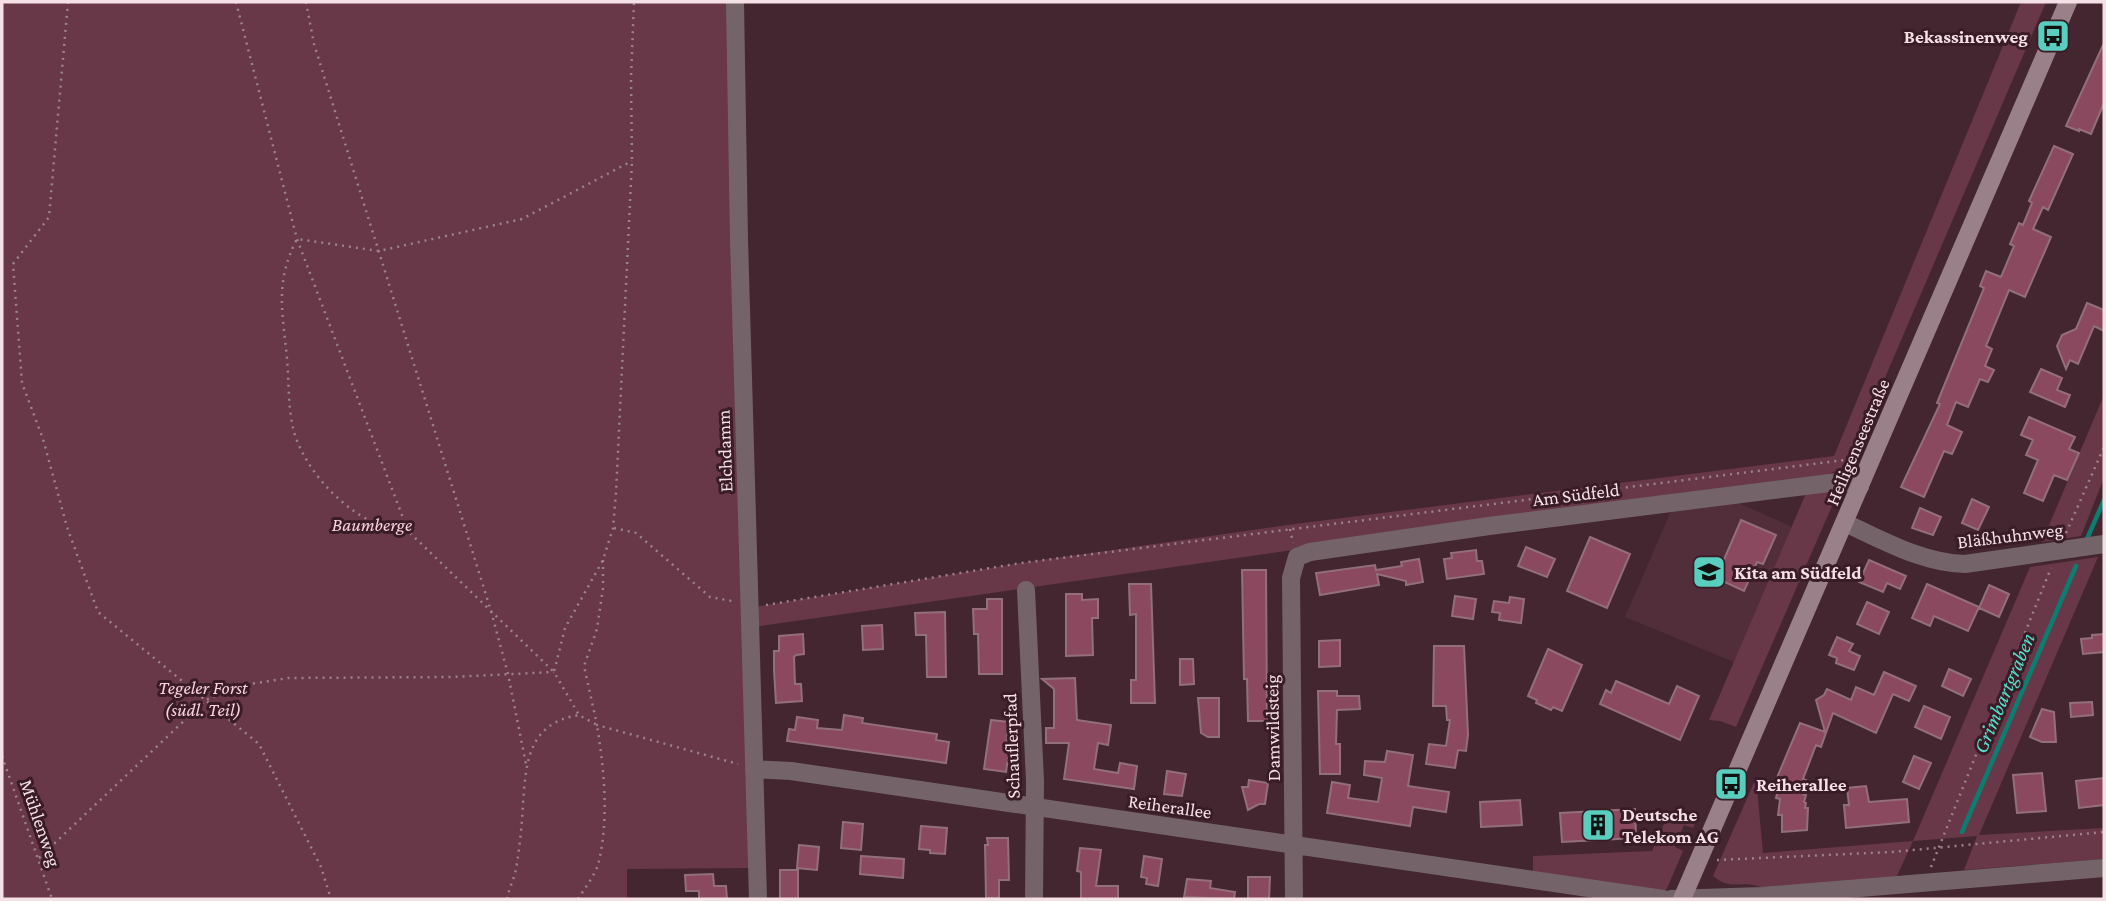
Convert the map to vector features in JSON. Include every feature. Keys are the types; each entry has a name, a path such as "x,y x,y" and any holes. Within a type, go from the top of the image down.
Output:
{"main road":[{"name":"Heiligenseestraße","path":"1679,899 1860,487 2068,2"}],"street":[{"name":"Elchdamm","path":"735,2 758,899"},
{"name":"Am Südfeld","path":"1297,557 1310,552 1727,495 1845,481 1860,487"},
{"name":"Bläßhuhnweg","path":"1844,523 1944,564 1965,564 2104,544"},
{"name":"Damwildsteig","path":"1294,899 1291,578 1297,557"},
{"name":"Schauflerpfad","path":"1026,590 1035,808 1034,899"},
{"name":"Reiherallee","path":"754,769 791,771 1663,899"},
{"path":"1679,899 1762,896 2104,868"}],"path":[{"path":"68,2 49,217 13,264 22,383 43,439 67,527 98,612 259,744 321,867 331,899"},
{"path":"236,2 298,239 408,531 554,672 579,715 597,725 754,769"},
{"path":"306,2 314,44 491,611 508,674 526,764"},
{"path":"578,899 598,863 603,817 603,762 584,666 597,629 603,560 612,528 616,493 632,161 634,2"},
{"path":"298,239 379,251 522,219 632,161"},
{"path":"298,239 288,257 282,281 281,313 292,416 302,452 315,473 335,495 359,514 392,530 408,531"},
{"path":"1926,882 1937,848 2104,447"},
{"path":"612,528 636,533 710,597 750,605 1021,563 1845,460 1868,468"},
{"path":"554,672 565,628 603,560"},
{"path":"39,858 206,700 238,686 288,678 451,677 554,672"},
{"path":"507,899 517,867 526,764 533,743 546,728 564,717 579,715"},
{"name":"Mühlenweg","path":"2,756 52,899"},
{"path":"1717,860 1937,848 2104,832"}],"shaded area":[{"name":"Kita am Südfeld","path":"1734,501 1792,527 1734,662 1625,617 1671,511"}],"green space":[{"name":"Baumberge","path":"2,2 731,2 750,868 627,869 627,899 2,899"},
{"path":"2021,2 2046,2 1848,464 1824,477 1566,511 754,627 755,607 1021,563 1295,524 1834,456"},
{"path":"2104,395 2104,478 2081,536 2042,542"},
{"path":"1829,489 1835,499 1736,727 1709,720 1807,491"},
{"path":"2098,557 1979,835 2104,828 2104,859 1964,870 1977,836 1913,841 2030,567"},
{"path":"1756,778 1763,853 1913,841 1895,880 1766,890 1758,886 1726,884 1713,876"},
{"path":"1696,821 1693,828 1684,825 1675,847 1683,851 1665,893 1533,874 1533,856 1652,851 1665,822"}],"building":[{"path":"2104,43 2104,103 2091,134 2066,126"},
{"path":"2054,146 2073,154 2048,210 2043,207 2033,229 2051,237 2025,297 2009,290 1986,346 1992,349 1985,366 1994,370 1988,382 1980,379 1968,407 1956,402 1947,425 1962,432 1952,454 1944,451 1924,497 1901,487 1940,404 1937,403 1984,288 1980,286 1986,271 2001,277 2014,246 2010,244 2019,223 2023,225 2032,203 2029,201"},
{"path":"2087,303 2104,310 2104,331 2094,326 2078,364 2070,360 2066,369 2057,346 2062,335 2076,329"},
{"path":"2041,369 2062,378 2057,390 2070,395 2065,407 2030,392"},
{"path":"2029,417 2075,437 2069,449 2079,453 2067,480 2054,475 2043,501 2024,493 2038,460 2026,455 2033,440 2021,435"},
{"path":"1972,499 1989,507 1978,530 1962,523"},
{"path":"1920,508 1941,517 1933,535 1912,528"},
{"path":"1741,520 1776,535 1763,564 1757,562 1744,591 1716,578"},
{"path":"1590,537 1630,554 1607,608 1567,591"},
{"path":"1526,547 1555,559 1547,577 1518,566"},
{"path":"1476,550 1477,561 1482,561 1484,574 1447,579 1444,559 1452,558 1451,553"},
{"path":"1419,559 1423,582 1406,585 1406,581 1377,574 1379,585 1320,595 1316,573 1375,565 1376,570 1402,566 1401,562"},
{"path":"1869,560 1906,576 1900,589 1887,583 1883,592 1859,582"},
{"path":"1242,570 1266,570 1267,721 1248,721 1247,679 1244,679"},
{"path":"1129,584 1151,584 1155,703 1131,703 1131,680 1136,680 1136,614 1130,615"},
{"path":"1927,584 1979,607 1968,631 1934,616 1930,626 1912,618"},
{"path":"1989,585 2009,594 1999,617 1979,608"},
{"path":"1066,594 1082,594 1082,600 1098,599 1098,618 1092,618 1093,655 1066,656"},
{"path":"1455,596 1476,599 1473,619 1452,616"},
{"path":"1510,597 1524,599 1521,623 1499,620 1500,613 1492,612 1494,601 1509,603"},
{"path":"987,599 1002,599 1002,674 979,674 978,634 974,634 973,609 987,609"},
{"path":"1867,602 1889,612 1879,634 1857,624"},
{"path":"945,612 946,677 927,677 926,635 916,635 915,613"},
{"path":"882,625 883,649 863,650 862,626"},
{"path":"803,634 804,654 794,657 795,684 801,684 802,701 776,703 774,651 779,651 779,636"},
{"path":"2104,634 2104,652 2083,654 2081,639"},
{"path":"1837,637 1853,644 1849,651 1860,656 1854,670 1836,663 1837,658 1829,655"},
{"path":"1340,640 1340,666 1319,667 1319,641"},
{"path":"1434,646 1464,646 1468,735 1466,751 1458,750 1455,768 1426,764 1429,744 1446,746 1450,720 1447,720 1446,706 1433,706"},
{"path":"1548,649 1582,665 1562,711 1553,707 1551,710 1528,696"},
{"path":"1180,659 1193,659 1194,684 1180,685"},
{"path":"1949,669 1971,679 1963,696 1942,686"},
{"path":"1884,672 1916,686 1909,701 1893,694 1876,733 1833,713 1821,747 1816,745 1803,779 1806,780 1803,794 1806,795 1805,808 1808,808 1807,830 1782,832 1782,815 1778,815 1780,799 1776,798 1780,782 1776,780 1800,723 1825,732 1816,700 1824,695 1827,689 1851,700 1856,687 1874,695"},
{"path":"1075,678 1077,720 1111,725 1108,745 1098,743 1094,769 1118,773 1120,763 1137,766 1134,789 1064,779 1069,743 1046,743 1046,728 1054,728 1054,689 1042,679"},
{"path":"1616,681 1669,704 1677,686 1699,696 1680,740 1600,704 1606,690 1611,693"},
{"path":"1318,691 1337,691 1337,696 1359,696 1360,709 1337,710 1336,744 1340,744 1340,774 1320,774"},
{"path":"1198,698 1219,698 1219,737 1208,737 1201,733"},
{"path":"2092,702 2093,715 2071,717 2070,703"},
{"path":"1924,706 1950,717 1941,739 1915,727"},
{"path":"2042,709 2054,712 2056,742 2042,742 2030,737"},
{"path":"844,715 863,718 862,723 937,734 936,740 949,742 946,763 787,741 789,729 795,730 797,717 818,720 817,728 842,730"},
{"path":"991,720 1009,722 1006,747 1010,747 1006,772 984,769"},
{"path":"1387,751 1413,755 1408,786 1449,792 1446,812 1413,807 1410,826 1327,813 1332,782 1350,785 1348,798 1378,802 1382,778 1364,775 1365,761 1385,762"},
{"path":"1914,756 1931,763 1919,789 1903,782"},
{"path":"1167,771 1186,774 1182,796 1164,794"},
{"path":"2042,773 2046,811 2017,813 2013,775"},
{"path":"2104,778 2104,805 2079,808 2076,781"},
{"path":"1249,780 1268,783 1265,804 1248,810 1242,787 1248,787"},
{"path":"1866,786 1869,802 1907,799 1909,822 1846,828 1844,805 1849,805 1847,788"},
{"path":"1520,800 1522,825 1481,827 1480,802"},
{"name":"Deutsche Telekom AG","path":"1635,809 1636,838 1562,842 1560,813"},
{"path":"843,822 863,824 861,850 841,848"},
{"path":"921,826 947,828 945,854 919,849"},
{"path":"987,838 1008,838 1009,880 999,880 999,898 986,898"},
{"path":"799,845 819,847 817,870 797,868"},
{"path":"1080,848 1101,850 1096,886 1118,886 1118,899 1081,899 1081,872 1077,871"},
{"path":"861,856 904,859 903,878 860,874"},
{"path":"1144,856 1162,859 1158,886 1146,884 1147,878 1141,877"},
{"path":"780,870 798,870 798,899 780,899"},
{"path":"713,874 714,886 726,886 727,899 699,899 699,891 686,891 685,875"},
{"path":"1248,877 1270,877 1269,899 1248,899"},
{"path":"1187,879 1211,881 1210,888 1235,892 1234,899 1184,897"}],"waterway":[{"name":"Grimbartgraben","path":"2087,539 2104,500"},
{"name":"Grimbartgraben","path":"1962,832 2076,566"}],"place":[{"name":"Bekassinenweg","path":"2053,36"},
{"name":"Kita am Südfeld","path":"1709,572"},
{"name":"Reiherallee","path":"1731,784"},
{"name":"Deutsche Telekom AG","path":"1598,825"}],"park label":[{"name":"Tegeler Forst (südl. Teil)","path":"203,698"}]}
